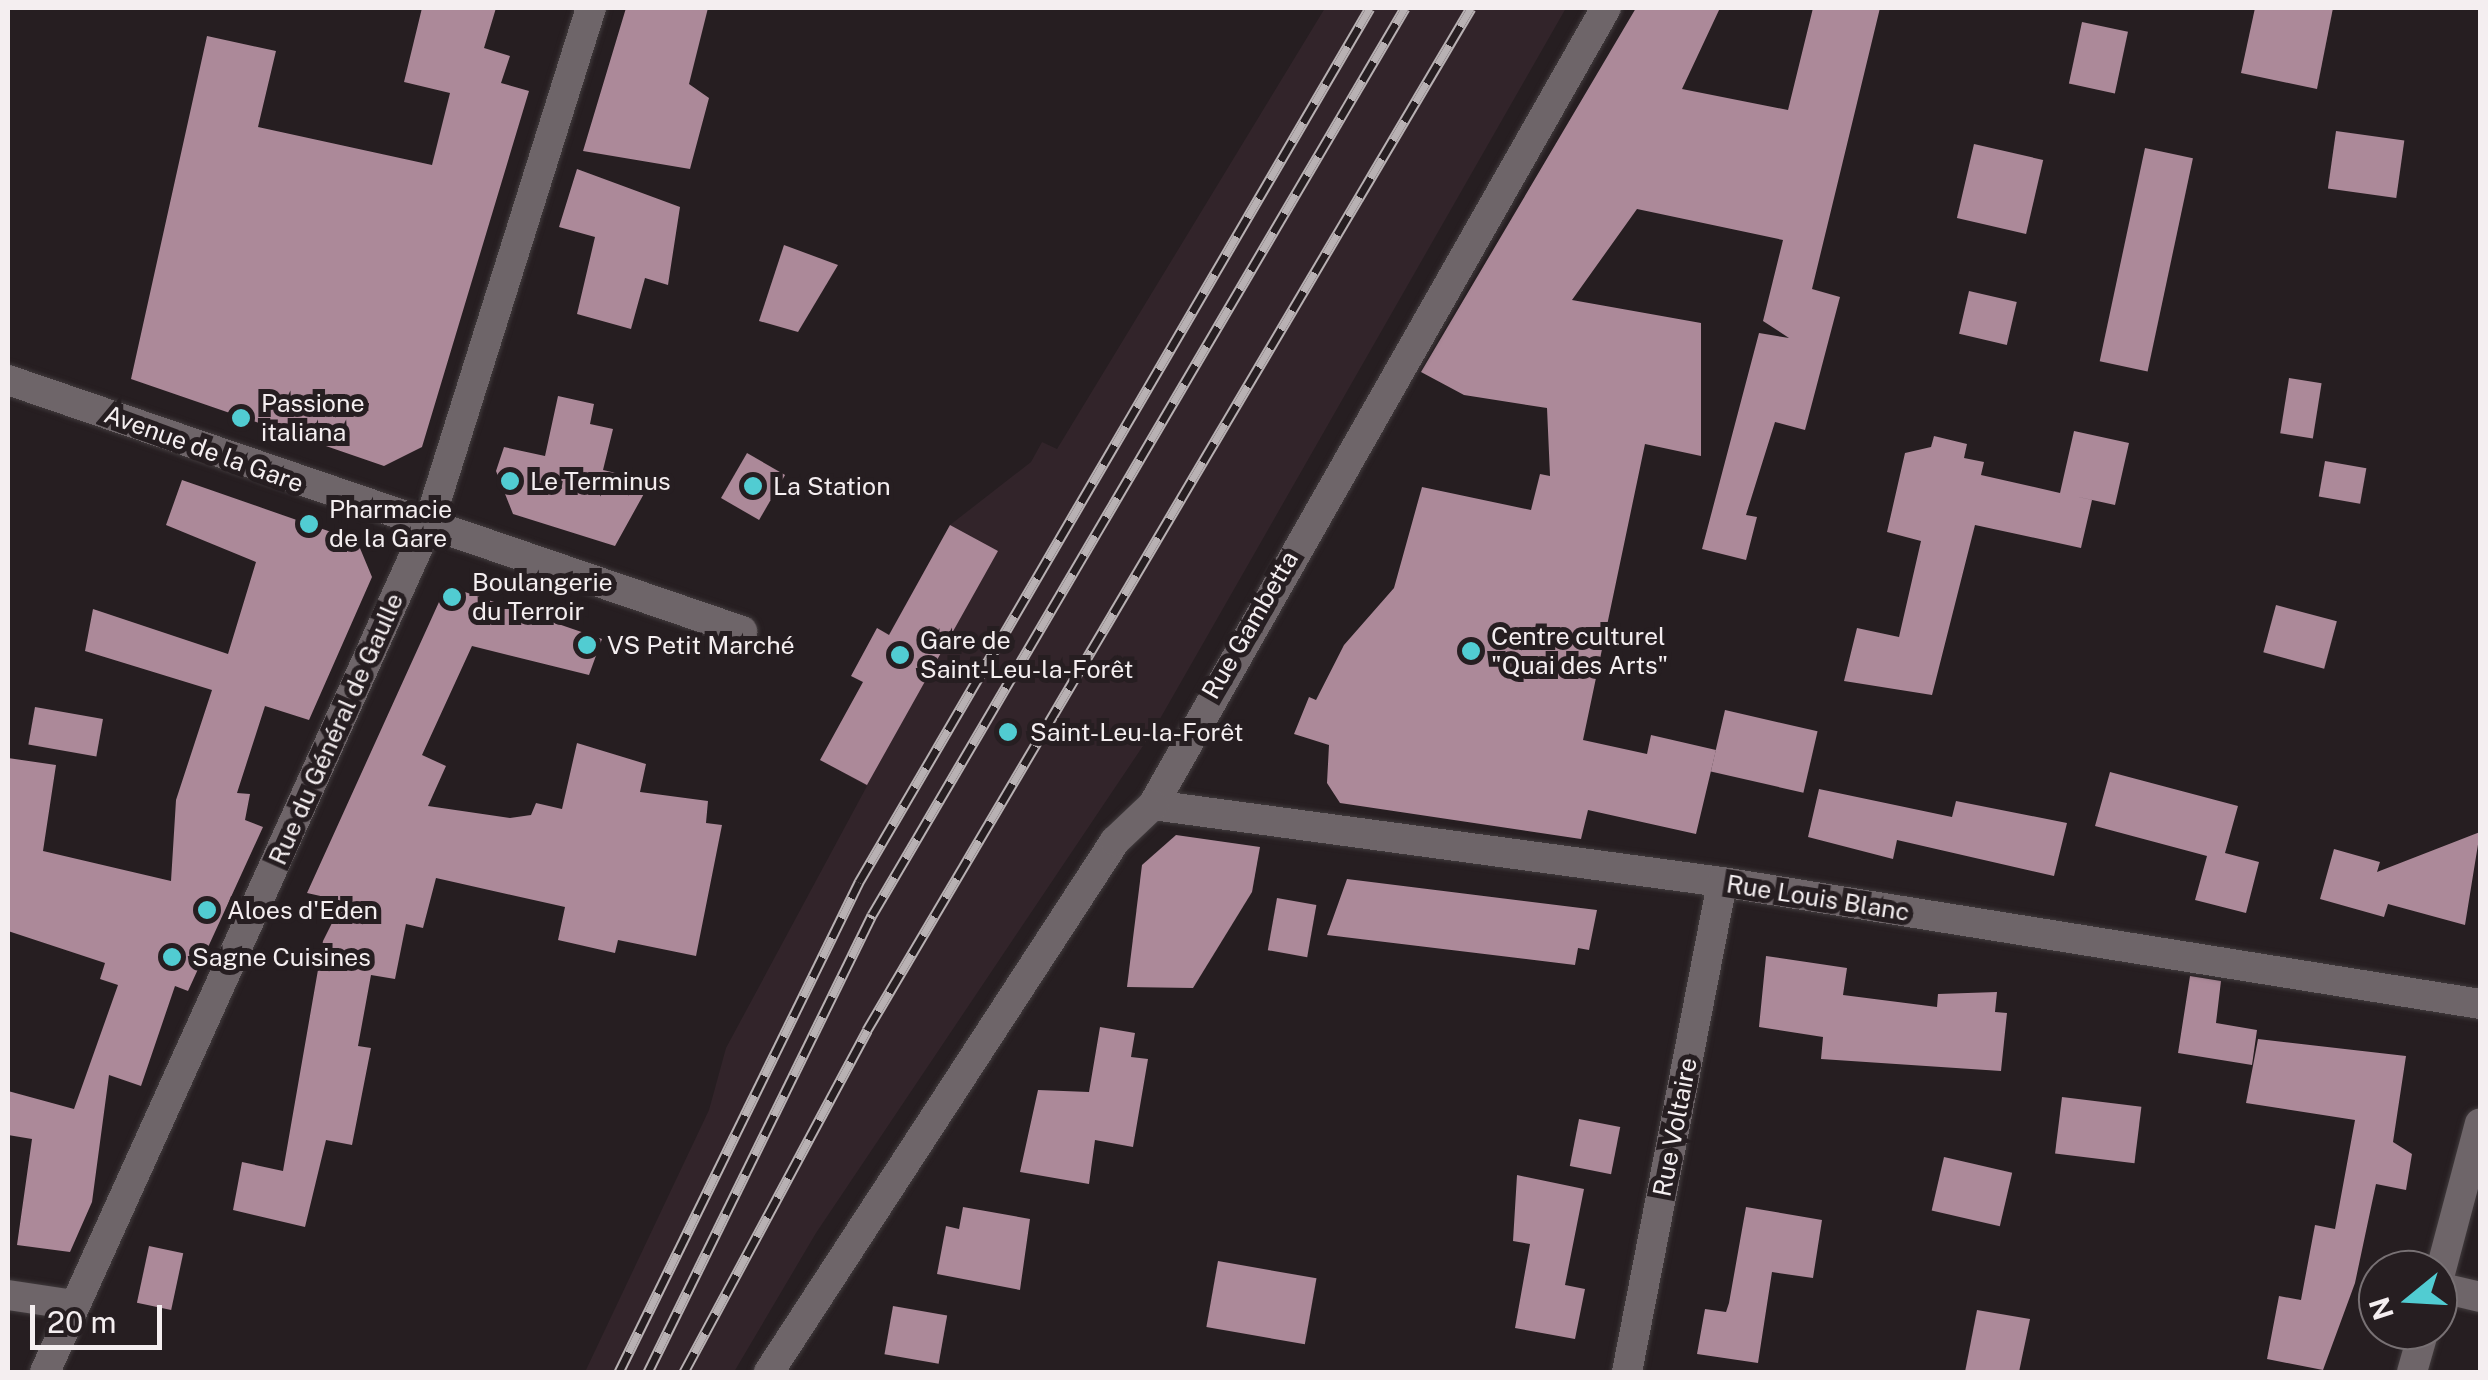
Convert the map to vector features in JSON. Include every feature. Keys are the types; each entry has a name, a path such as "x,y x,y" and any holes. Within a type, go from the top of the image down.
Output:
{"street":[{"name":"Rue du Général de Gaulle","path":"45,1372 429,522 591,8"},
{"name":"Rue Gambetta","path":"768,1372 1115,841 1153,805 1606,8"},
{"name":"Avenue de la Gare","path":"8,380 742,631"},
{"name":"Rue Louis Blanc","path":"1153,805 1722,882 2480,1004"},
{"name":"Rue Voltaire","path":"1626,1372 1722,882"},
{"path":"2447,1250 2480,1123"},
{"path":"8,1296 74,1305"}],"shaded area":[{"path":"1325,8 1566,8 1153,731 816,1233 734,1372 585,1372 709,1110 726,1048 867,786 820,760 863,682 851,676 877,628 889,634 950,525 1031,462 1042,442 1057,449"}],"building":[{"path":"422,8 496,8 484,48 510,56 501,83 529,91 422,447 384,466 131,379 207,36 276,51 258,127 432,165 450,93 404,82"},
{"path":"626,8 708,8 689,84 709,98 690,169 583,151"},
{"path":"1636,8 1720,8 1682,89 1788,110 1813,8 1880,8 1812,289 1840,297 1805,430 1775,422 1746,515 1757,517 1746,560 1702,549 1759,333 1789,338 1763,321 1783,240 1637,209 1572,300 1701,323 1701,456 1645,444 1583,740 1647,754 1651,735 1716,750 1696,834 1588,810 1581,839 1340,803 1327,783 1329,745 1294,734 1309,697 1316,700 1344,645 1394,588 1422,487 1531,510 1540,474 1550,476 1547,408 1464,395 1421,372"},
{"path":"2255,8 2333,8 2317,89 2241,73"},
{"path":"2082,22 2128,32 2115,93 2069,84"},
{"path":"2336,131 2404,141 2396,198 2328,188"},
{"path":"1974,144 2043,160 2026,234 1957,218"},
{"path":"2145,148 2193,158 2148,371 2100,361"},
{"path":"577,169 680,207 668,285 645,278 631,329 577,314 595,237 559,227"},
{"path":"784,245 838,265 798,332 759,321"},
{"path":"1969,291 2017,302 2007,345 1959,334"},
{"path":"2289,378 2322,383 2313,438 2280,433"},
{"path":"558,396 594,404 590,424 613,429 603,470 651,481 615,546 513,514 496,471 504,447 545,456"},
{"path":"2074,431 2129,443 2115,505 2065,494 2092,500 2081,548 1975,525 1932,695 1844,681 1857,628 1899,637 1921,541 1887,532 1905,453 1931,447 1934,436 1967,444 1964,458 1984,462 1981,475 2060,493"},
{"name":"La Station","path":"747,453 785,475 759,520 721,498"},
{"path":"2325,461 2366,468 2360,504 2319,496"},
{"path":"182,480 357,541 372,577 309,720 265,706 237,793 250,794 245,820 263,827 188,991 175,986 141,1086 109,1075 92,1202 70,1252 17,1245 32,1139 8,1135 8,1091 74,1109 118,985 100,979 105,963 8,931 8,758 56,765 43,851 171,881 176,800 212,690 85,651 93,609 228,654 256,562 166,525"},
{"name":"Gare de Saint-Leu-la-Forêt","path":"950,525 998,551 867,785 820,760 863,682 851,676 877,628 889,635"},
{"path":"465,592 602,639 589,675 472,646 422,755 446,766 428,806 510,818 531,815 536,803 562,809 577,743 646,764 640,792 708,801 706,823 722,825 696,956 618,940 615,953 558,940 565,907 436,878 423,928 406,924 395,979 371,975 358,1046 371,1048 352,1145 326,1140 305,1227 233,1210 242,1162 283,1171 323,941 343,901 307,893 439,602"},
{"path":"2276,605 2337,621 2324,669 2263,652"},
{"path":"35,707 103,719 96,756 28,744"},
{"path":"1725,710 1818,731 1803,793 1711,771"},
{"path":"2110,772 2238,806 2225,853 2259,862 2246,913 2195,900 2207,856 2095,826"},
{"path":"1819,789 1952,817 1956,801 2067,823 2054,876 1897,840 1893,859 1808,837"},
{"path":"2480,832 2465,925 2388,904 2384,917 2320,899 2334,849 2380,862 2377,872"},
{"path":"1176,835 1260,847 1252,892 1193,988 1127,987 1142,865"},
{"path":"1347,879 1597,910 1589,950 1578,948 1575,965 1327,935"},
{"path":"1277,898 1316,905 1307,957 1268,950"},
{"path":"1766,956 1847,968 1843,995 1937,1007 1938,994 1997,992 1995,1012 2007,1013 2001,1071 1821,1059 1823,1037 1759,1027"},
{"path":"2190,976 2221,981 2216,1023 2257,1030 2252,1065 2178,1053"},
{"path":"1100,1027 1135,1033 1131,1057 1148,1059 1133,1147 1095,1140 1089,1184 1020,1172 1038,1090 1089,1092"},
{"path":"2258,1039 2406,1056 2393,1142 2412,1154 2406,1190 2376,1184 2362,1250 2358,1250 2355,1283 2323,1370 2267,1359 2279,1296 2301,1300 2315,1225 2335,1229 2355,1120 2246,1103"},
{"path":"2062,1097 2141,1107 2134,1163 2055,1154"},
{"path":"1579,1119 1620,1127 1611,1174 1570,1166"},
{"path":"1944,1157 2012,1173 2000,1226 1932,1211"},
{"path":"1517,1175 1584,1189 1565,1285 1585,1289 1575,1339 1515,1328 1530,1244 1513,1241"},
{"path":"963,1207 1030,1219 1020,1290 937,1274 946,1226 959,1229"},
{"path":"1746,1207 1822,1220 1813,1278 1772,1272 1758,1363 1697,1354 1705,1309 1726,1312 1729,1303"},
{"path":"149,1246 183,1253 171,1310 137,1303"},
{"path":"1218,1261 1316,1278 1305,1344 1206,1327"},
{"path":"893,1306 947,1316 939,1364 884,1354"},
{"path":"1977,1310 2030,1319 2019,1372 1965,1372"}],"railway":[{"path":"619,1372 859,882 1370,8"},
{"path":"648,1372 872,915 1405,8"},
{"path":"684,1372 867,1030 1471,8"}],"place":[{"name":"Passione italiana","path":"241,418"},
{"name":"Le Terminus","path":"510,481"},
{"name":"La Station","path":"753,486"},
{"name":"Pharmacie de la Gare","path":"309,524"},
{"name":"Boulangerie du Terroir","path":"452,597"},
{"name":"VS Petit Marché","path":"587,645"},
{"name":"Centre culturel \"Quai des Arts\"","path":"1471,651"},
{"name":"Gare de Saint-Leu-la-Forêt","path":"900,655"},
{"name":"Saint-Leu-la-Forêt","path":"1008,732"},
{"name":"Aloes d'Eden","path":"207,910"},
{"name":"Sagne Cuisines","path":"172,957"}]}
